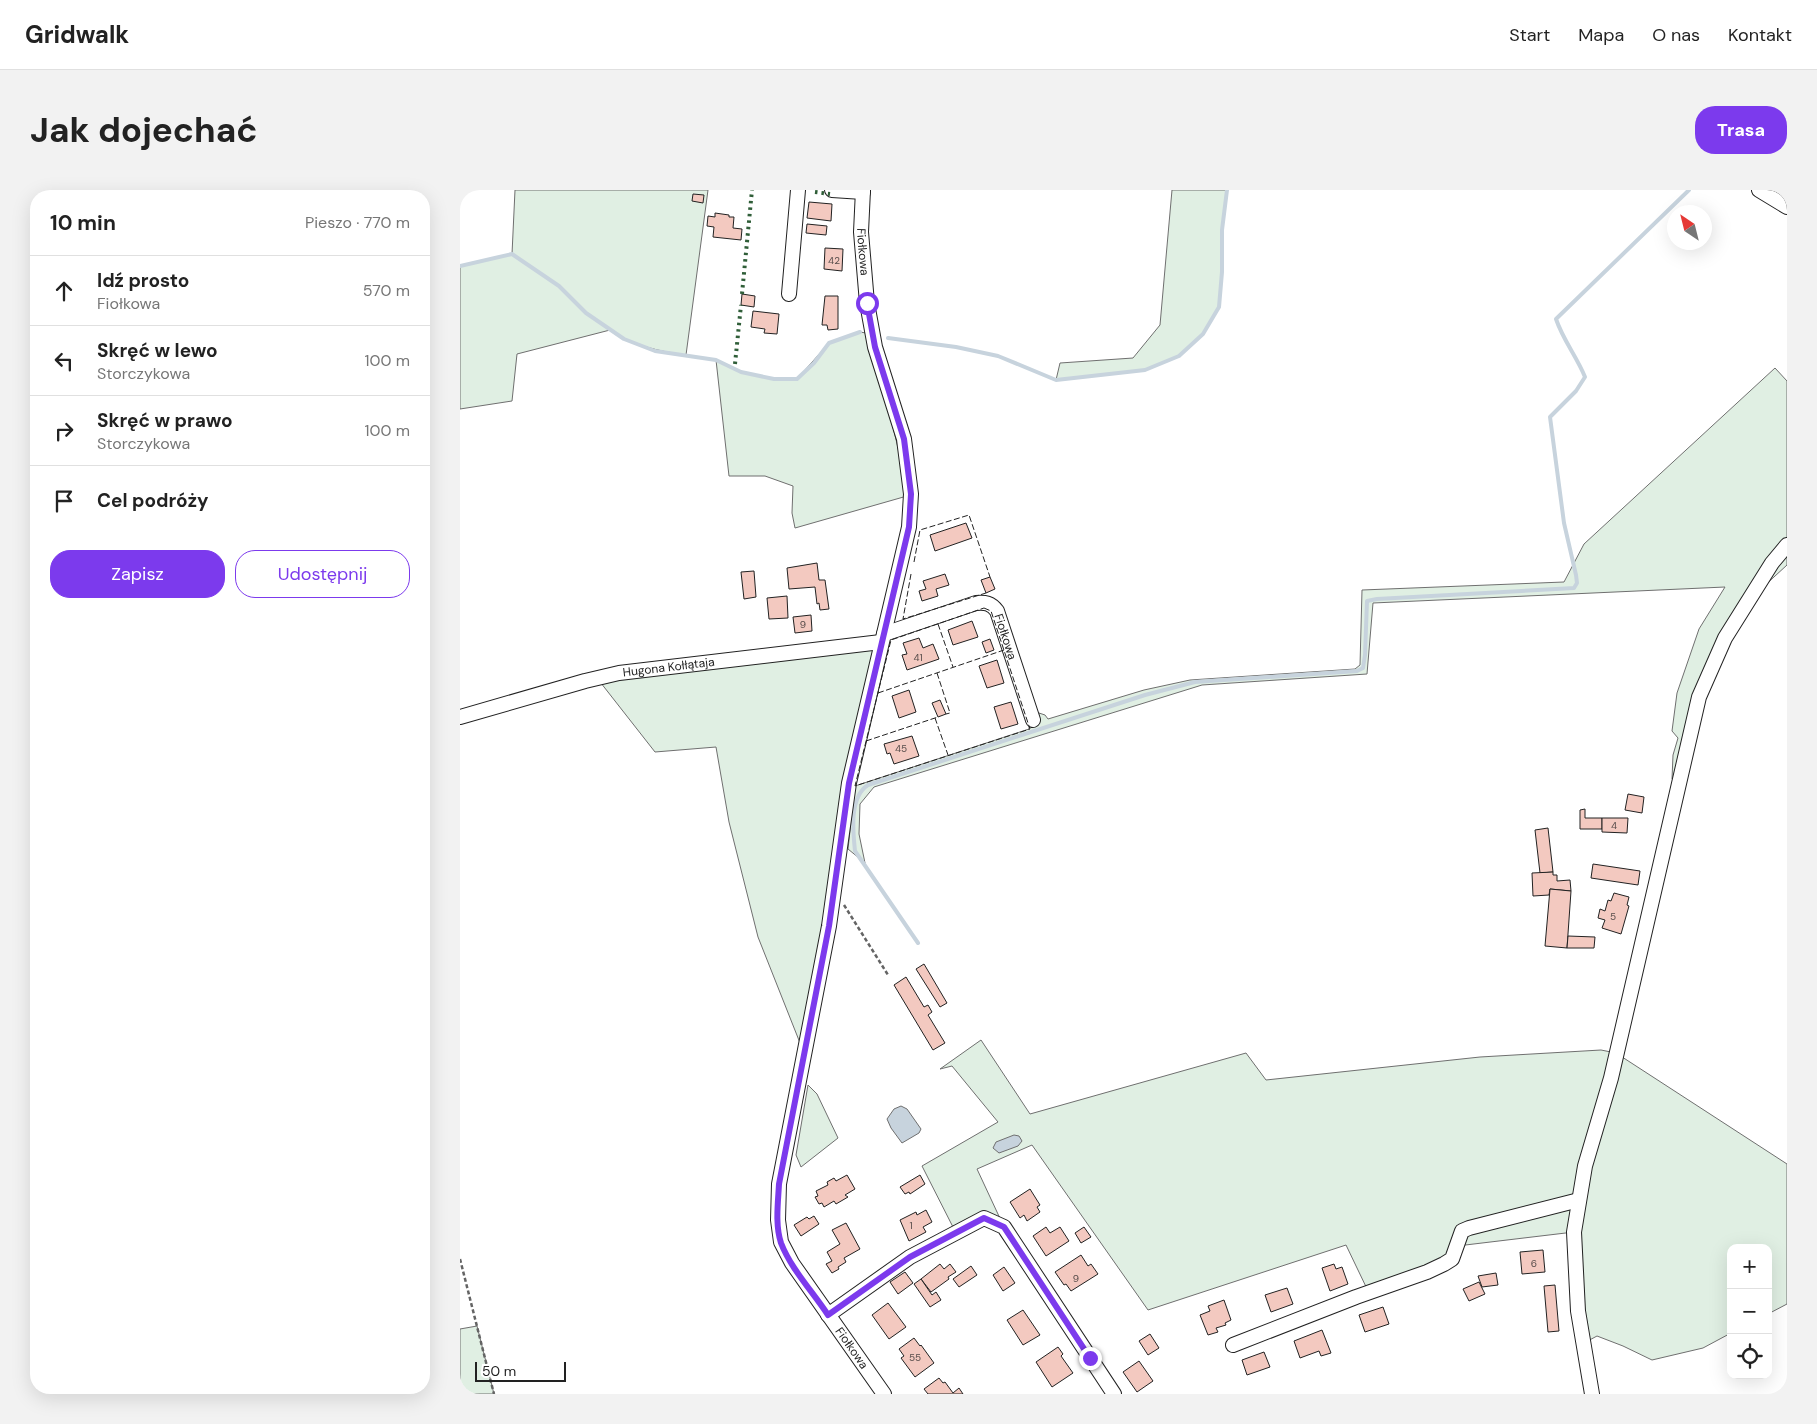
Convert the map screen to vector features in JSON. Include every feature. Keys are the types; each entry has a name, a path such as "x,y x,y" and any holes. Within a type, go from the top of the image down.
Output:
{"street":[{"path":"789,294 798,190"},
{"name":"Fiołkowa","path":"832,190 863,191 861,232 867,303 875,347 904,439 911,494 909,527 849,783 829,926 779,1184 778,1220 781,1242 792,1263 884,1394"},
{"path":"1759,190 1787,207"},
{"path":"1592,1394 1578,1312 1574,1232 1585,1166 1612,1070 1699,697 1725,638 1772,563 1787,545"},
{"name":"Fiołkowa","path":"882,638 976,603 988,603 997,610 1033,720"},
{"name":"Hugona Kołłątaja","path":"460,717 619,673 882,638"},
{"path":"1233,1345 1444,1264 1452,1259 1462,1231 1469,1228 1579,1200"},
{"path":"828,1315 910,1257 984,1218 1004,1227 1114,1394"}],"path":[{"path":"834,889 888,975"},
{"path":"460,1260 494,1394"}],"green space":[{"path":"515,190 708,190 686,355 646,347 610,330 517,354 512,401 460,409 460,266 512,254"},
{"path":"1172,190 1227,190 1222,230 1222,272 1219,307 1203,334 1179,356 1145,370 1056,380 1060,363 1133,358 1160,325"},
{"path":"860,332 866,333 884,394 895,434 907,496 795,528 792,513 793,486 765,476 729,476 716,360 741,372 774,379 797,379 829,343"},
{"path":"1775,368 1787,381 1787,565 1749,600 1720,639 1677,779 1672,779 1673,755 1678,738 1672,731 1677,693 1699,629 1725,587 1373,603 1367,674 1202,685 874,787 860,804 859,834 865,863 848,849 855,786 1029,729 1029,726 1037,722 1039,713 1045,715 1048,719 1144,690 1190,680 1355,669 1360,665 1362,590 1564,582 1584,544"},
{"path":"881,642 804,1053 758,937 729,822 716,747 655,752 597,678"},
{"path":"981,1040 1030,1114 1246,1053 1266,1080 1480,1057 1601,1050 1616,1053 1787,1164 1787,1304 1772,1312 1772,1244 1727,1244 1727,1335 1703,1348 1652,1360 1597,1336 1584,1343 1574,1232 1457,1246 1454,1254 1369,1293 1346,1245 1148,1310 1032,1145 977,1169 1004,1227 984,1218 956,1233 922,1166 998,1122 952,1066 940,1069"},
{"path":"808,1085 817,1094 838,1138 801,1167 796,1155"},
{"path":"477,1326 494,1394 460,1394 460,1329"}],"shaded area":[{"path":"901,1106 907,1109 921,1129 919,1133 902,1143 887,1119 894,1109"},
{"path":"1014,1135 1019,1136 1022,1141 1018,1146 999,1153 993,1148 996,1142"}],"building":[{"path":"693,194 704,195 703,203 692,201"},
{"path":"809,202 832,204 831,221 807,218"},
{"path":"715,213 734,217 733,228 742,229 741,240 713,237 714,227 707,226 708,216 715,217"},
{"path":"807,224 827,226 826,235 806,233"},
{"path":"825,248 843,249 842,271 824,269"},
{"path":"742,294 755,296 754,307 741,305"},
{"path":"825,296 838,296 838,329 828,330 827,325 822,325"},
{"path":"753,311 779,314 777,334 764,333 765,329 751,327"},
{"path":"966,523 972,538 935,551 930,535"},
{"path":"817,563 819,580 825,580 829,609 820,610 819,603 817,604 815,587 789,589 787,568"},
{"path":"754,571 756,597 744,599 741,572"},
{"path":"945,574 949,585 936,589 938,596 922,601 919,591 926,589 923,581"},
{"path":"990,577 995,589 986,593 981,580"},
{"path":"787,596 788,618 769,619 767,598"},
{"path":"811,615 812,631 795,633 793,617"},
{"path":"972,621 978,637 953,645 948,630"},
{"path":"919,638 923,648 933,644 939,659 907,670 902,655 907,654 903,643"},
{"path":"990,639 994,650 986,653 982,642"},
{"path":"997,660 1004,683 987,688 979,666"},
{"path":"909,690 916,712 899,718 892,696"},
{"path":"940,700 946,714 938,717 932,703"},
{"path":"1011,702 1018,724 1001,729 994,707"},
{"path":"912,736 919,756 894,764 890,753 887,754 884,744"},
{"path":"1628,794 1644,797 1642,813 1625,810"},
{"path":"1585,809 1585,818 1602,818 1602,829 1580,829 1580,810"},
{"path":"1602,818 1628,818 1627,833 1602,832"},
{"path":"1548,828 1553,872 1540,873 1535,830"},
{"path":"1593,864 1640,871 1638,885 1591,878"},
{"path":"1553,872 1553,875 1557,875 1557,881 1570,880 1571,891 1550,889 1549,895 1533,896 1532,873"},
{"path":"1550,889 1571,891 1567,948 1545,946"},
{"path":"1614,893 1629,897 1627,905 1629,906 1621,934 1602,928 1605,920 1598,918 1600,909 1605,911 1608,900 1611,901"},
{"path":"1568,936 1595,937 1594,948 1567,948"},
{"path":"924,964 947,1003 940,1007 916,969"},
{"path":"906,977 924,1007 928,1005 932,1012 928,1015 945,1043 933,1050 894,985"},
{"path":"847,1175 855,1189 845,1195 848,1197 836,1204 834,1201 824,1207 822,1203 819,1204 815,1197 818,1196 816,1191 828,1185 827,1182 834,1178 836,1181"},
{"path":"920,1175 925,1184 910,1194 909,1192 905,1194 900,1187"},
{"path":"1030,1189 1040,1205 1037,1207 1040,1212 1027,1221 1024,1215 1020,1218 1010,1202"},
{"path":"926,1210 932,1222 923,1227 926,1232 909,1241 900,1220 916,1212 917,1215"},
{"path":"814,1216 819,1224 801,1236 794,1225 807,1217 809,1219"},
{"path":"846,1223 860,1249 844,1258 846,1262 832,1273 826,1264 832,1261 827,1252 840,1244 832,1230"},
{"path":"1046,1227 1050,1233 1060,1227 1069,1241 1046,1256 1033,1236"},
{"path":"1084,1227 1091,1237 1081,1243 1075,1233"},
{"path":"1543,1250 1545,1272 1522,1274 1520,1252"},
{"path":"1081,1255 1088,1266 1091,1264 1098,1274 1071,1291 1055,1272"},
{"path":"940,1264 944,1269 950,1264 956,1272 931,1292 921,1279"},
{"path":"1334,1264 1336,1269 1342,1267 1348,1284 1330,1291 1322,1268"},
{"path":"971,1266 977,1275 959,1287 953,1279"},
{"path":"1004,1267 1015,1283 1003,1291 993,1275"},
{"path":"905,1272 913,1283 898,1294 890,1282"},
{"path":"1496,1273 1498,1285 1482,1287 1478,1276"},
{"path":"921,1279 932,1295 936,1292 941,1300 930,1307 914,1284"},
{"path":"1479,1282 1485,1294 1469,1301 1463,1289"},
{"path":"1555,1285 1559,1331 1548,1332 1544,1286"},
{"path":"1287,1288 1293,1304 1271,1312 1265,1295"},
{"path":"1224,1300 1231,1320 1225,1323 1226,1325 1216,1328 1218,1332 1208,1335 1200,1315 1210,1311 1208,1306"},
{"path":"888,1303 906,1327 889,1339 872,1315"},
{"path":"1383,1307 1389,1324 1365,1332 1359,1315"},
{"path":"1023,1310 1040,1335 1023,1345 1007,1320"},
{"path":"1322,1330 1331,1353 1321,1356 1319,1351 1300,1358 1294,1341"},
{"path":"1150,1334 1159,1348 1148,1355 1139,1341"},
{"path":"914,1338 934,1363 915,1377 901,1358 904,1356 899,1349"},
{"path":"1058,1347 1063,1354 1061,1356 1073,1373 1052,1387 1036,1362"},
{"path":"1264,1352 1270,1367 1247,1375 1242,1360"},
{"path":"1139,1361 1153,1381 1137,1392 1123,1372"},
{"path":"939,1378 943,1383 945,1382 953,1393 959,1388 963,1394 928,1394 924,1389"}],"waterway":[{"path":"888,338 956,347 998,356 1056,380 1145,370 1179,356 1203,334 1219,307 1222,272 1222,230 1227,190"},
{"path":"918,943 855,851 853,825 855,806 862,791 868,785 1145,695 1195,682 1357,671 1363,668 1365,655 1367,601 1574,588 1577,583 1576,575 1564,523 1550,417 1576,391 1585,377 1556,319 1689,190"},
{"path":"460,266 512,254 559,286 586,313 624,339 655,351 716,360 741,372 774,379 797,379 814,363 829,343 860,332"}],"hedge":[{"path":"742,294 752,190"},
{"path":"815,192 830,194"},
{"path":"735,364 741,305"}],"fence":[{"path":"914,562 920,530 969,515 990,577"},
{"path":"911,574 903,619 986,593"},
{"path":"984,608 991,611 1030,729 855,786 891,640 984,608"},
{"path":"938,624 953,667"},
{"path":"878,693 1004,650"},
{"path":"937,673 950,713 946,714"},
{"path":"866,741 938,717"},
{"path":"935,718 948,755"}],"route":[{"path":"867,303 875,347 904,439 911,494 909,527 849,783 829,926 779,1184 778,1220 781,1242 792,1263 828,1315 910,1257 984,1218 1004,1227 1090,1358"}]}
